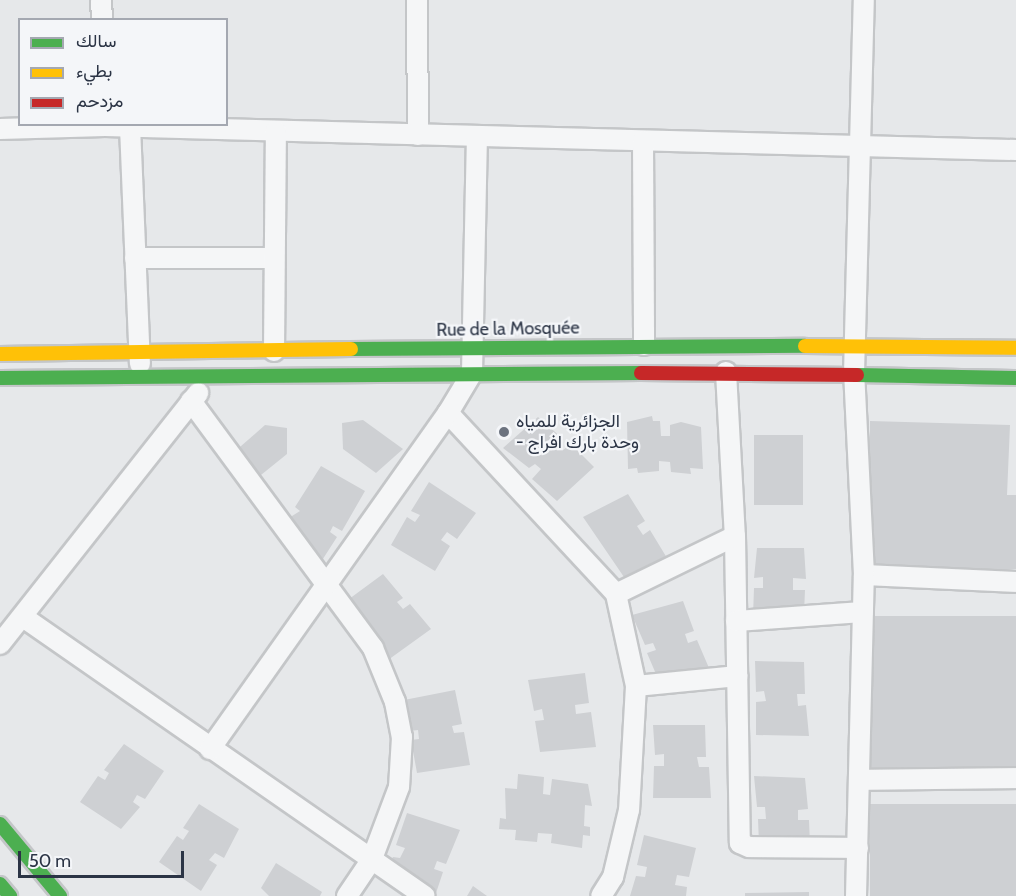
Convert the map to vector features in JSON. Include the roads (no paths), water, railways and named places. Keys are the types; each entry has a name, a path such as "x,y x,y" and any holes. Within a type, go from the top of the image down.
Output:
{"main road":[{"name":"Rue de la Mosquée","path":"0,354 644,345 1016,348"},
{"path":"0,378 726,372 1016,378"},
{"path":"0,824 60,896"},
{"path":"0,884 10,896"}],"street":[{"path":"102,0 102,18"},
{"path":"417,0 418,135"},
{"path":"856,896 864,575 854,374 858,146 864,0"},
{"path":"0,129 79,126"},
{"path":"118,126 1016,150"},
{"path":"130,127 141,378"},
{"path":"274,351 272,258 276,131"},
{"path":"210,749 326,582 448,413 472,373 477,136"},
{"path":"643,141 644,345"},
{"path":"135,258 272,258"},
{"path":"726,372 735,536 740,843 749,847 858,848"},
{"path":"0,644 191,401 212,378"},
{"path":"191,401 373,648 395,702 402,736 399,787 372,860 347,896"},
{"path":"448,413 616,594 636,686 629,810 613,877 602,896"},
{"path":"616,594 735,536"},
{"path":"864,575 1016,582"},
{"path":"736,621 863,612"},
{"path":"23,617 424,896"},
{"path":"636,686 738,675"},
{"path":"859,780 1016,778"}],"place":[{"name":"الجزائرية للمياه - وحدة بارك افراج","path":"504,432"}]}
